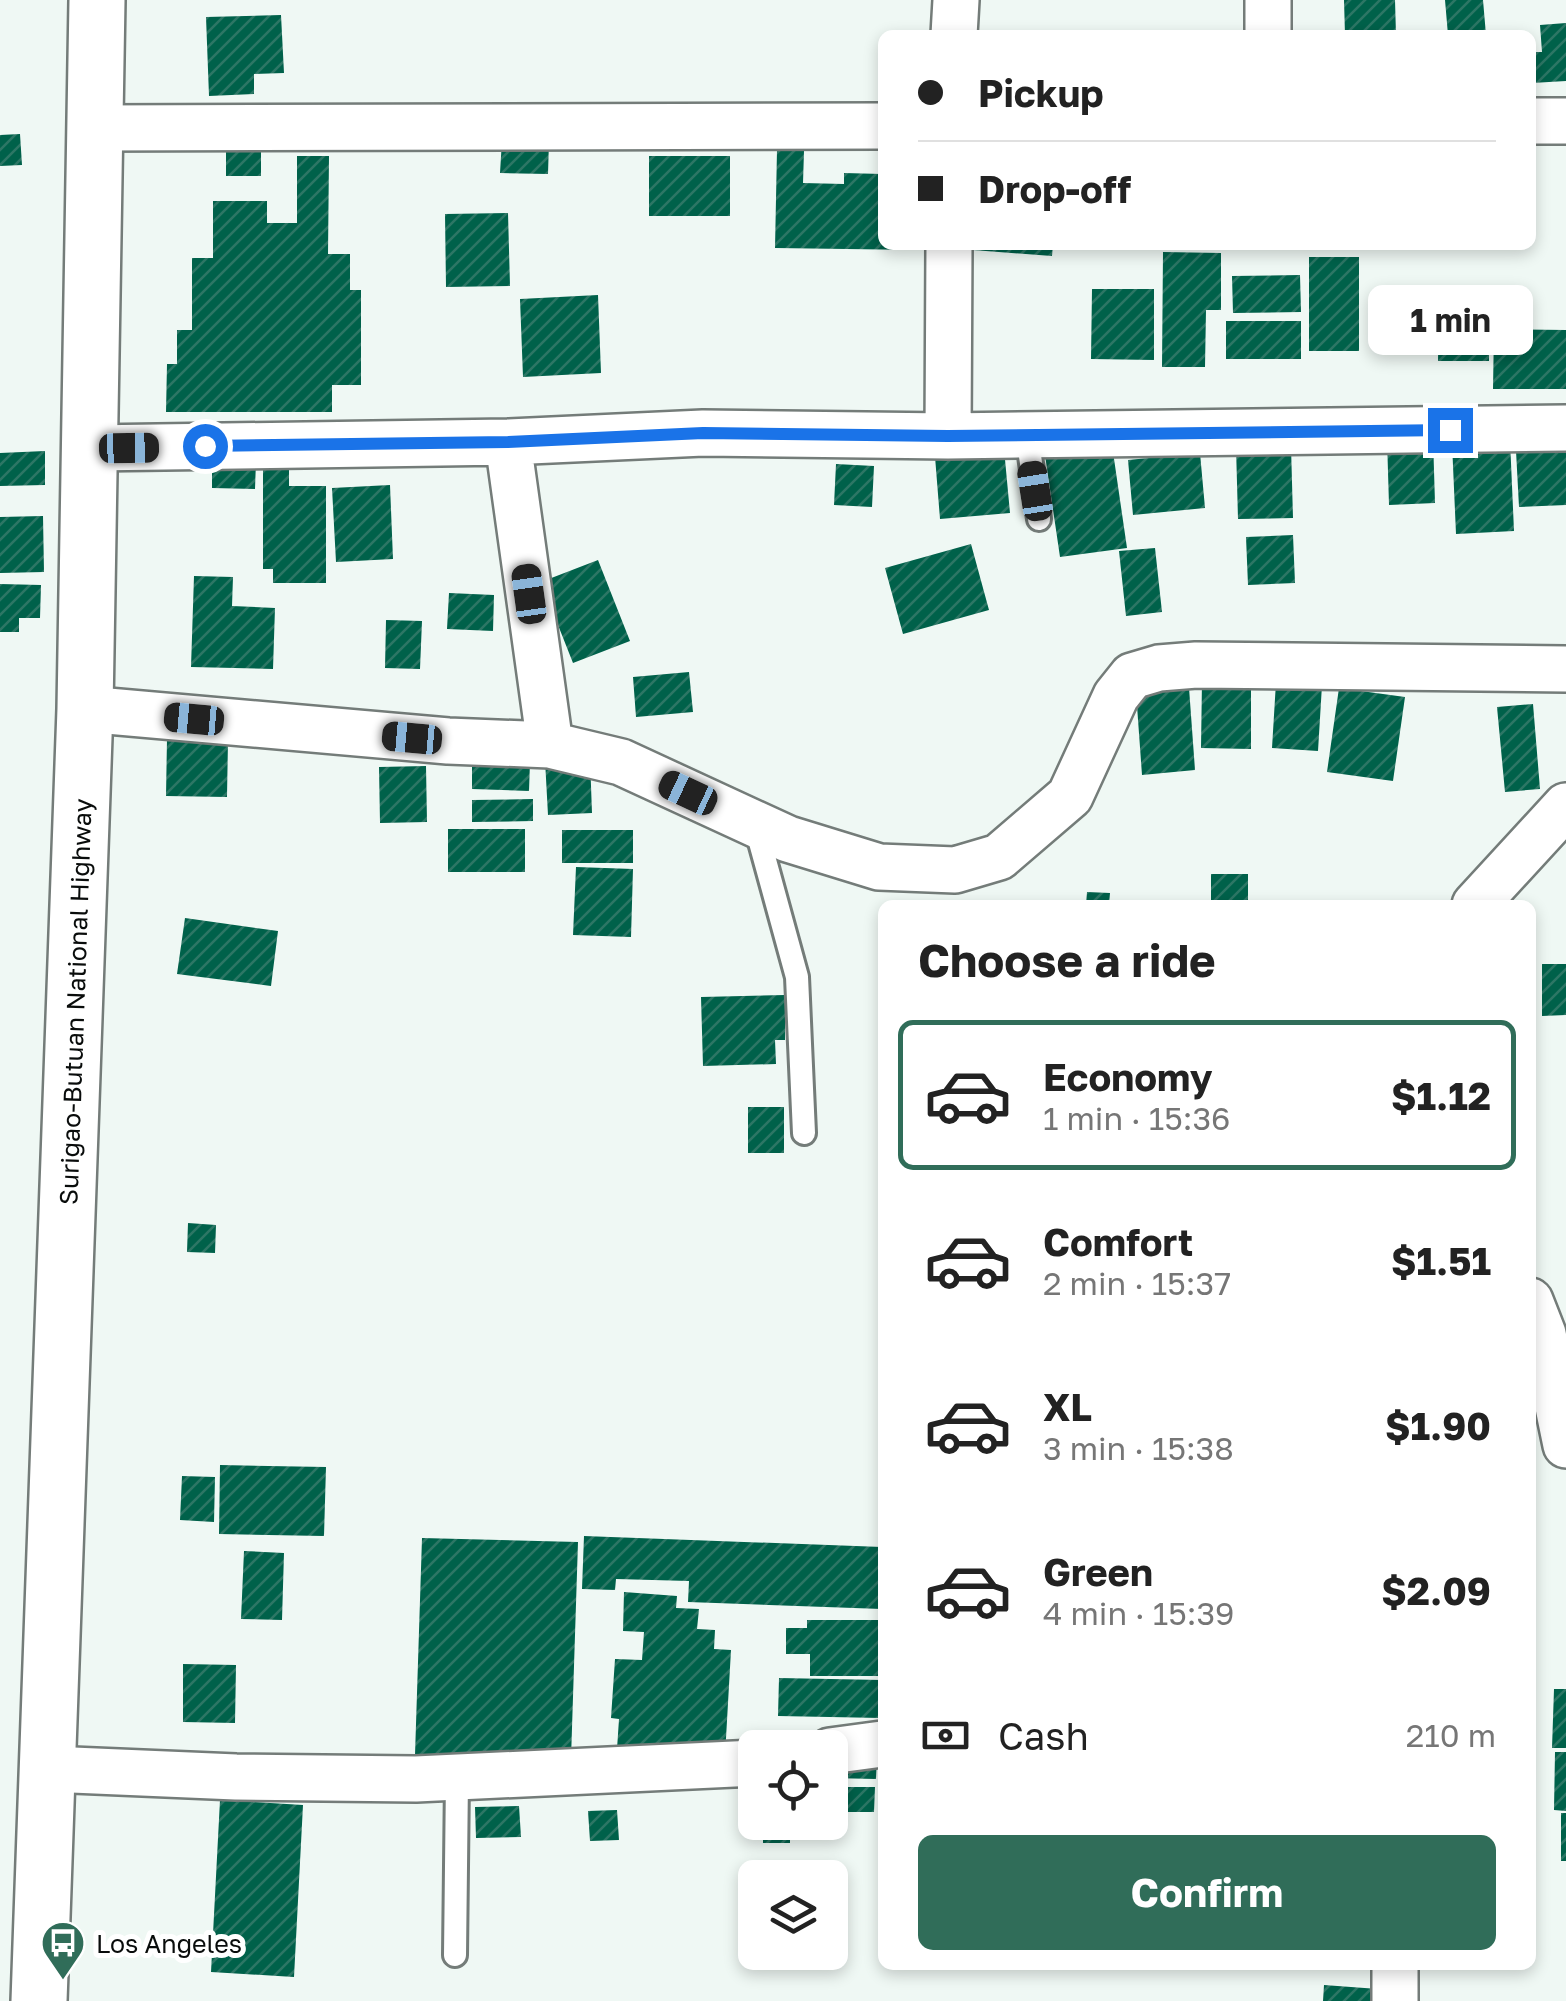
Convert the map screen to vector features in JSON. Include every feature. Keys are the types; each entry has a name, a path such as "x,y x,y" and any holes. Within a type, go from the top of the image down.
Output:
{"highway":[{"name":"Surigao-Butuan National Highway","path":"38,2001 86,710 96,0"}],"street":[{"path":"954,30 956,0"},
{"path":"1268,0 1268,30"},
{"path":"1536,121 1566,121"},
{"path":"96,128 878,126"},
{"path":"948,436 949,250"},
{"path":"92,448 508,442 691,433 1027,436 1566,428"},
{"path":"508,442 550,745"},
{"path":"86,710 550,745 620,762 788,839 878,867 955,870 999,858 1070,796 1116,696 1132,676 1196,664 1566,669"},
{"path":"1480,900 1566,806"},
{"path":"1536,1316 1566,1445"},
{"path":"848,1749 878,1745"},
{"path":"49,1769 236,1777 457,1778 738,1763"},
{"path":"1395,1970 1396,2001"}],"lane":[{"path":"1027,436 1040,519"},
{"path":"755,824 797,977 804,1134"},
{"path":"455,1955 457,1778"}],"building":[{"path":"1344,0 1395,0 1396,30 1345,30"},
{"path":"1445,0 1483,0 1486,30 1448,30"},
{"path":"281,15 284,73 254,74 254,94 209,96 206,17"},
{"path":"1566,23 1566,81 1536,83 1536,52 1542,52 1540,25"},
{"path":"20,134 22,165 0,166 0,135"},
{"path":"226,139 261,139 261,176 226,176"},
{"path":"502,140 549,141 548,174 500,173"},
{"path":"777,150 804,151 803,183 844,184 844,173 878,174 878,249 775,248"},
{"path":"297,156 329,156 328,254 350,254 350,290 361,290 361,385 332,385 332,412 166,412 167,364 177,364 177,330 192,330 192,258 213,258 213,201 267,201 267,223 297,223"},
{"path":"649,156 730,156 730,216 649,216"},
{"path":"508,213 510,286 446,287 445,214"},
{"path":"973,250 1053,250 1052,256"},
{"path":"1163,252 1221,253 1221,310 1206,310 1205,367 1162,367"},
{"path":"1309,257 1359,257 1359,351 1309,351"},
{"path":"1300,275 1301,312 1233,313 1232,276"},
{"path":"1092,289 1154,289 1154,360 1091,359"},
{"path":"598,295 601,373 523,377 520,299"},
{"path":"1439,298 1489,298 1489,361 1438,361"},
{"path":"1226,321 1301,321 1301,359 1226,359"},
{"path":"1494,329 1566,330 1566,389 1493,389"},
{"path":"1566,430 1566,505 1519,507 1515,432"},
{"path":"1003,438 1010,513 940,519 934,444"},
{"path":"1433,438 1435,503 1389,505 1387,439"},
{"path":"1510,440 1514,531 1456,534 1452,443"},
{"path":"1112,445 1127,548 1060,557 1045,455"},
{"path":"1291,446 1293,518 1238,519 1236,447"},
{"path":"45,451 45,485 0,486 0,453"},
{"path":"1200,453 1205,508 1133,515 1128,460"},
{"path":"212,461 256,461 255,489 212,488"},
{"path":"263,462 289,462 289,486 326,486 326,583 273,583 273,569 263,569"},
{"path":"836,464 874,466 872,507 834,505"},
{"path":"390,485 393,559 336,562 332,488"},
{"path":"43,516 44,572 0,573 0,517"},
{"path":"1293,535 1295,583 1248,585 1246,537"},
{"path":"971,544 989,610 903,634 885,568"},
{"path":"1155,548 1162,612 1126,616 1119,551"},
{"path":"598,560 630,641 573,663 541,582"},
{"path":"194,576 233,577 232,606 275,608 273,669 191,667"},
{"path":"0,584 41,585 40,618 19,618 19,632 0,632"},
{"path":"449,593 494,595 493,631 447,629"},
{"path":"386,620 422,621 420,669 385,668"},
{"path":"689,672 693,712 636,717 633,677"},
{"path":"1188,674 1195,770 1142,775 1135,678"},
{"path":"1202,680 1251,680 1251,749 1201,748"},
{"path":"1276,682 1322,685 1318,751 1272,748"},
{"path":"1339,688 1405,697 1393,781 1327,772"},
{"path":"1533,704 1540,789 1505,792 1497,707"},
{"path":"167,739 228,740 227,797 166,796"},
{"path":"590,758 592,813 548,815 545,760"},
{"path":"472,761 530,762 529,791 472,789"},
{"path":"426,766 427,822 380,823 379,767"},
{"path":"533,799 533,821 472,822 472,800"},
{"path":"448,829 525,829 525,872 448,872"},
{"path":"562,830 633,830 633,863 562,863"},
{"path":"576,867 633,869 631,937 573,935"},
{"path":"1211,874 1248,874 1248,900 1211,900"},
{"path":"1087,892 1110,893 1109,900 1086,900"},
{"path":"185,918 278,931 271,986 177,974"},
{"path":"1542,964 1566,964 1566,1015 1542,1016"},
{"path":"785,995 785,1040 775,1040 776,1064 703,1066 701,997"},
{"path":"748,1107 784,1107 784,1153 748,1153"},
{"path":"188,1223 216,1225 215,1253 187,1252"},
{"path":"220,1465 326,1467 324,1536 219,1534"},
{"path":"182,1476 215,1477 214,1522 180,1520"},
{"path":"584,1536 878,1547 878,1609 688,1602 689,1581 616,1579 615,1590 582,1589"},
{"path":"422,1538 578,1542 571,1759 415,1755"},
{"path":"244,1551 284,1553 282,1620 241,1619"},
{"path":"624,1592 677,1596 676,1608 699,1609 697,1629 715,1630 714,1649 731,1650 725,1756 617,1749 619,1719 611,1718 615,1659 642,1660 644,1632 623,1631"},
{"path":"807,1620 878,1620 878,1676 810,1676 810,1654 786,1654 786,1628 807,1628"},
{"path":"183,1664 236,1665 235,1723 183,1722"},
{"path":"779,1678 878,1680 878,1718 778,1716"},
{"path":"1554,1689 1566,1689 1566,1748 1552,1748"},
{"path":"1555,1752 1566,1752 1566,1811 1554,1810"},
{"path":"848,1756 877,1757 876,1779 848,1778"},
{"path":"848,1787 875,1787 874,1812 848,1812"},
{"path":"220,1800 303,1805 294,1977 211,1972"},
{"path":"519,1806 521,1837 476,1838 475,1807"},
{"path":"617,1810 619,1840 590,1841 588,1811"},
{"path":"1561,1813 1566,1813 1566,1861 1561,1861"},
{"path":"763,1840 790,1840 790,1843"},
{"path":"1324,1985 1378,1989 1378,2001 1323,2001"}],"place":[{"name":"Los Angeles","path":"63,1981"}],"route":[{"path":"205,446 508,442 703,433 948,436 1450,430"}]}
